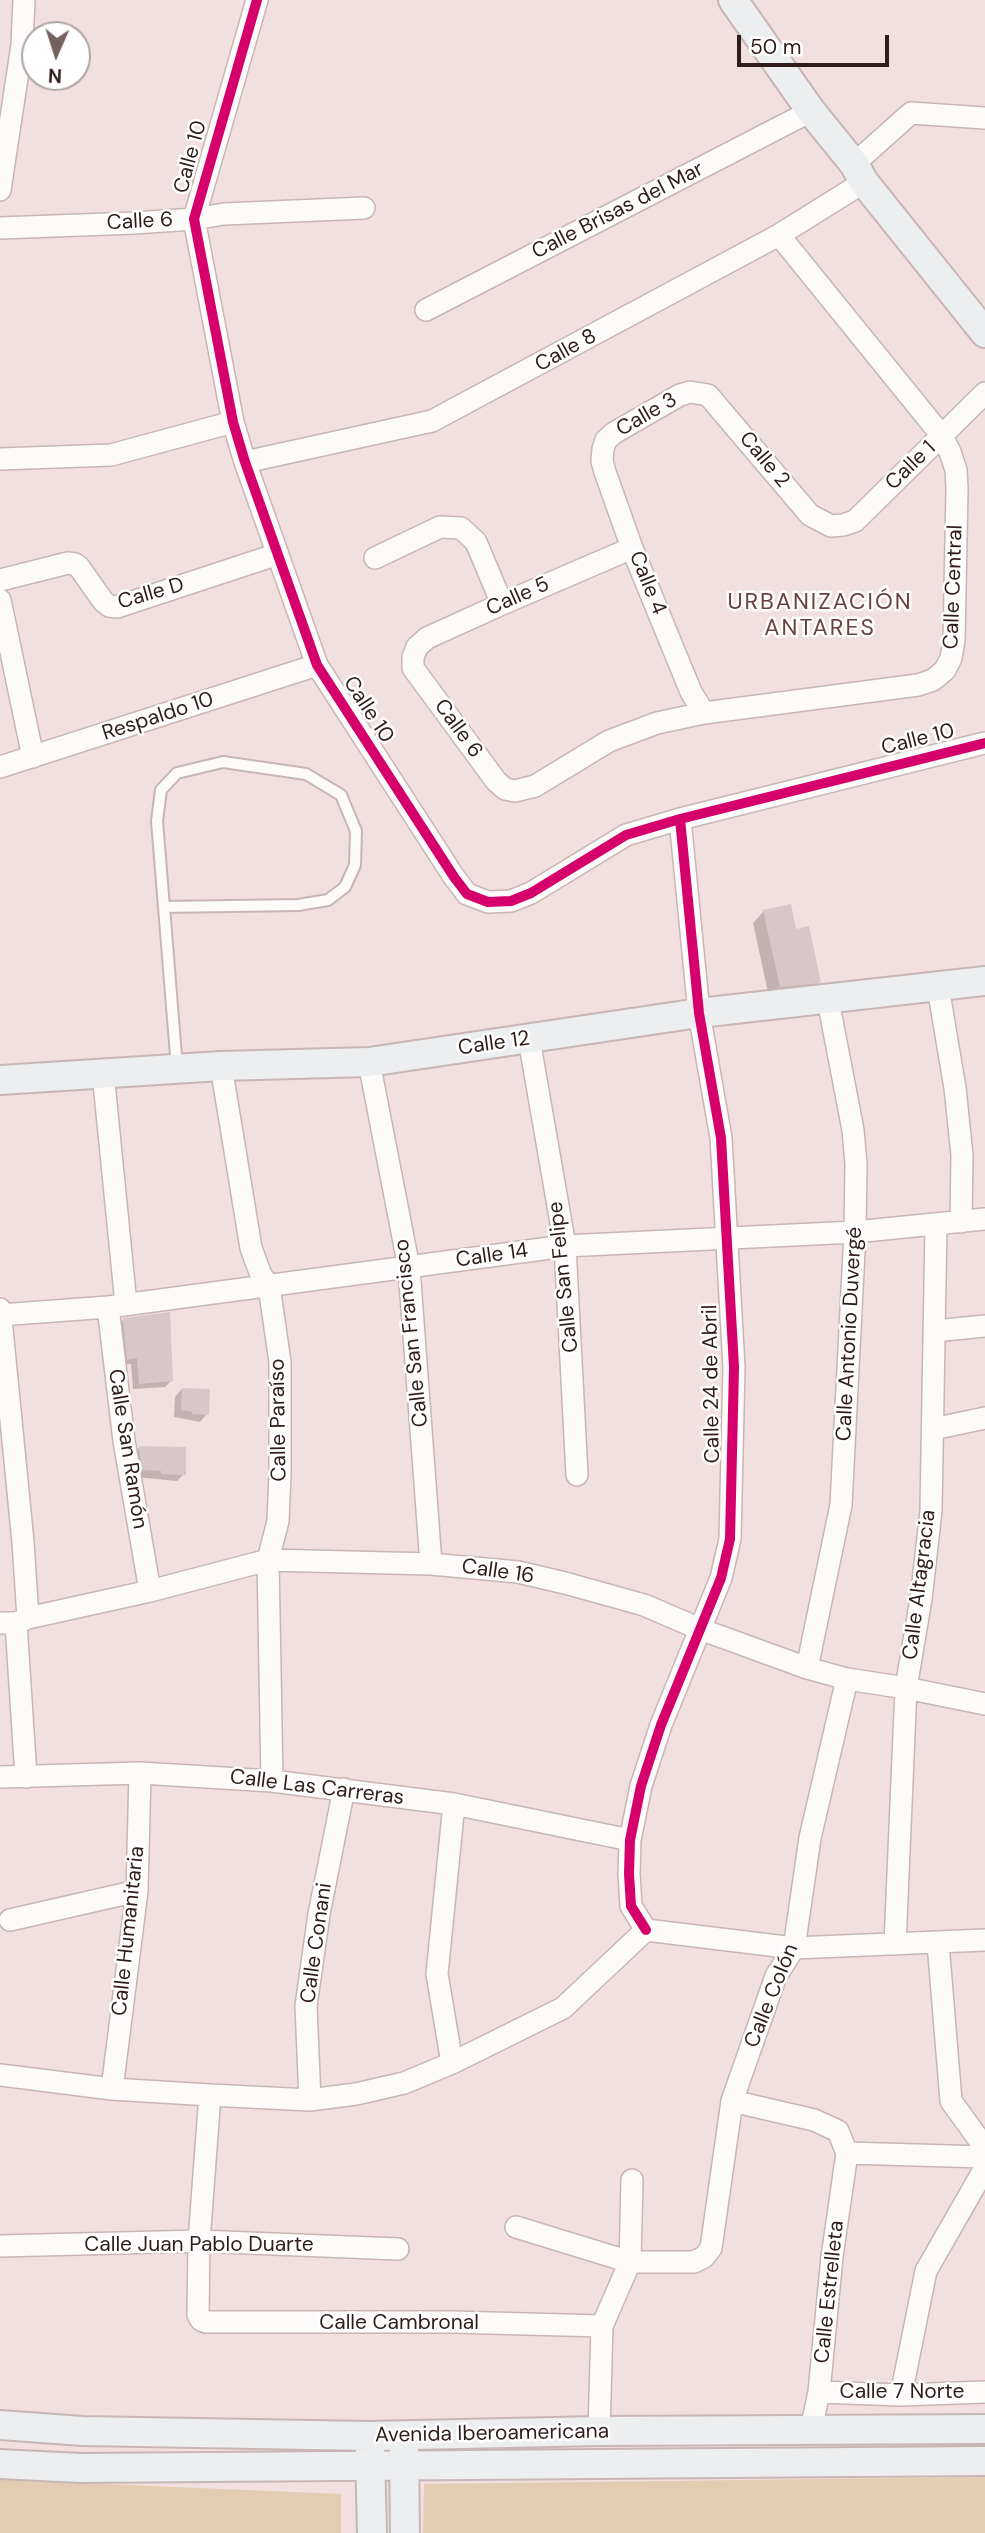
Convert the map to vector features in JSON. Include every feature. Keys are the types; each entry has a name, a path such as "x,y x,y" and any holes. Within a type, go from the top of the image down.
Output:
{"street":[{"path":"0,190 22,45 24,0"},
{"name":"Calle 10","path":"257,0 194,219 233,422 317,666 467,894 488,902 510,901 531,893 626,835 985,743"},
{"path":"733,0 811,111 985,333"},
{"name":"Calle Brisas del Mar","path":"426,310 811,111"},
{"name":"Calle 8","path":"245,462 432,421 779,235 859,173 911,113 985,118"},
{"name":"Calle 6","path":"0,228 364,208"},
{"name":"Calle Central","path":"515,791 535,786 609,741 657,723 704,713 918,685 933,680 945,670 951,658 954,641 957,489 950,452 942,436 779,235"},
{"name":"Calle 3","path":"603,449 606,440 614,433 680,395 699,392"},
{"name":"Calle 2","path":"699,392 713,400 810,515 831,526"},
{"name":"Calle 1","path":"831,526 855,521 985,393"},
{"path":"0,458 111,455 233,422"},
{"name":"Calle 4","path":"603,449 605,472 632,548 691,692 704,713"},
{"path":"375,558 440,527 461,528 476,542 502,604"},
{"name":"Calle 5","path":"413,657 417,647 428,638 632,548"},
{"name":"Calle D","path":"0,580 75,564 103,601 109,606 117,607 278,554"},
{"path":"0,600 33,757"},
{"name":"Calle 6","path":"413,657 413,668 496,782 505,789 515,791"},
{"name":"Respaldo 10","path":"0,767 317,666"},
{"name":"Calle 24 de Abril","path":"646,1930 631,1906 630,1840 641,1786 661,1725 721,1578 730,1539 734,1367 721,1138 699,1013 680,819"},
{"name":"Calle 12","path":"0,1080 177,1068 369,1062 699,1013 985,981"},
{"path":"938,987 955,1088 962,1155 961,1222"},
{"name":"Calle Antonio Duvergé","path":"807,1668 841,1505 855,1232 856,1164 853,1130 828,1000"},
{"name":"Calle San Felipe","path":"528,1039 565,1246 577,1475"},
{"name":"Calle San Francisco","path":"369,1062 409,1268 431,1564"},
{"name":"Calle Paraíso","path":"221,1066 251,1248 261,1275 269,1286 280,1362 278,1521 268,1560 272,1780"},
{"name":"Calle San Ramón","path":"103,1073 124,1441 150,1591"},
{"name":"Calle 14","path":"0,1313 117,1305 565,1246 855,1232 985,1219"},
{"name":"Calle Altagracia","path":"895,1944 906,1688 921,1599 931,1511 936,1224"},
{"path":"0,1313 22,1528 15,1621 26,1777"},
{"path":"935,1331 985,1326"},
{"path":"933,1429 985,1418"},
{"name":"Calle 16","path":"15,1621 150,1591 268,1560 431,1564 518,1572 565,1583 644,1605 700,1629 807,1668 847,1679 985,1704"},
{"name":"Calle Colón","path":"630,2262 694,2262 704,2257 711,2248 732,2101 776,1976 794,1948 810,1838 847,1679"},
{"name":"Calle Las Carreras","path":"0,1777 140,1773 272,1780 454,1804 630,1840"},
{"name":"Calle Humanitaria","path":"112,2089 137,1891 140,1773"},
{"name":"Calle Conani","path":"310,2100 306,2006 319,1914 344,1789"},
{"path":"452,2063 437,1974 454,1804"},
{"path":"10,1920 137,1891"},
{"path":"0,2076 112,2089 210,2095 310,2100 356,2094 404,2082 452,2063 563,2008 646,1930 794,1948 985,1940"},
{"path":"938,1943 951,2101 985,2148"},
{"path":"200,2241 210,2095"},
{"path":"732,2101 814,2120 838,2131 847,2154 985,2157"},
{"name":"Calle Estrelleta","path":"811,2430 819,2392 832,2257 847,2154"},
{"path":"901,2395 926,2271 985,2168"},
{"path":"599,2431 603,2326 630,2262 632,2180"},
{"path":"516,2227 630,2262"},
{"name":"Calle Juan Pablo Duarte","path":"0,2246 200,2241 398,2249"},
{"name":"Calle Cambronal","path":"200,2241 198,2315 206,2322 452,2322 603,2326"},
{"name":"Calle 7 Norte","path":"819,2392 901,2395 985,2392"},
{"name":"Avenida Iberoamericana","path":"0,2425 82,2431 369,2436 599,2431 985,2429"},
{"path":"369,2436 372,2533"},
{"path":"404,2436 405,2533"},
{"name":"Avenida Iberoamericana","path":"0,2464 81,2468 985,2461"}],"lane":[{"path":"164,907 298,905 328,900 345,887 355,865 356,831 341,795 306,774 223,762 177,773 161,790 157,821 177,1068"}],"shaded area":[{"path":"0,2474 54,2482 341,2494 341,2533 0,2533"},
{"path":"985,2477 985,2533 423,2533 424,2484"}],"building":[{"path":"791,904 796,929 809,926 821,983 780,987 763,910"},
{"path":"170,1312 173,1381 139,1384 137,1358 127,1360 123,1318"},
{"path":"182,1388 210,1389 209,1415 181,1410"},
{"path":"139,1446 186,1447 186,1475 142,1470"}],"cycle path":[{"path":"257,0 194,219 233,422 317,665 467,894 488,902 511,901 531,893 626,835 985,743"},
{"path":"646,1930 631,1906 629,1874 630,1840 641,1786 661,1725 721,1578 730,1539 734,1367 721,1138 699,1013 680,819"}],"district":[{"name":"URBANIZACIÓN ANTARES","path":"820,616"}]}
